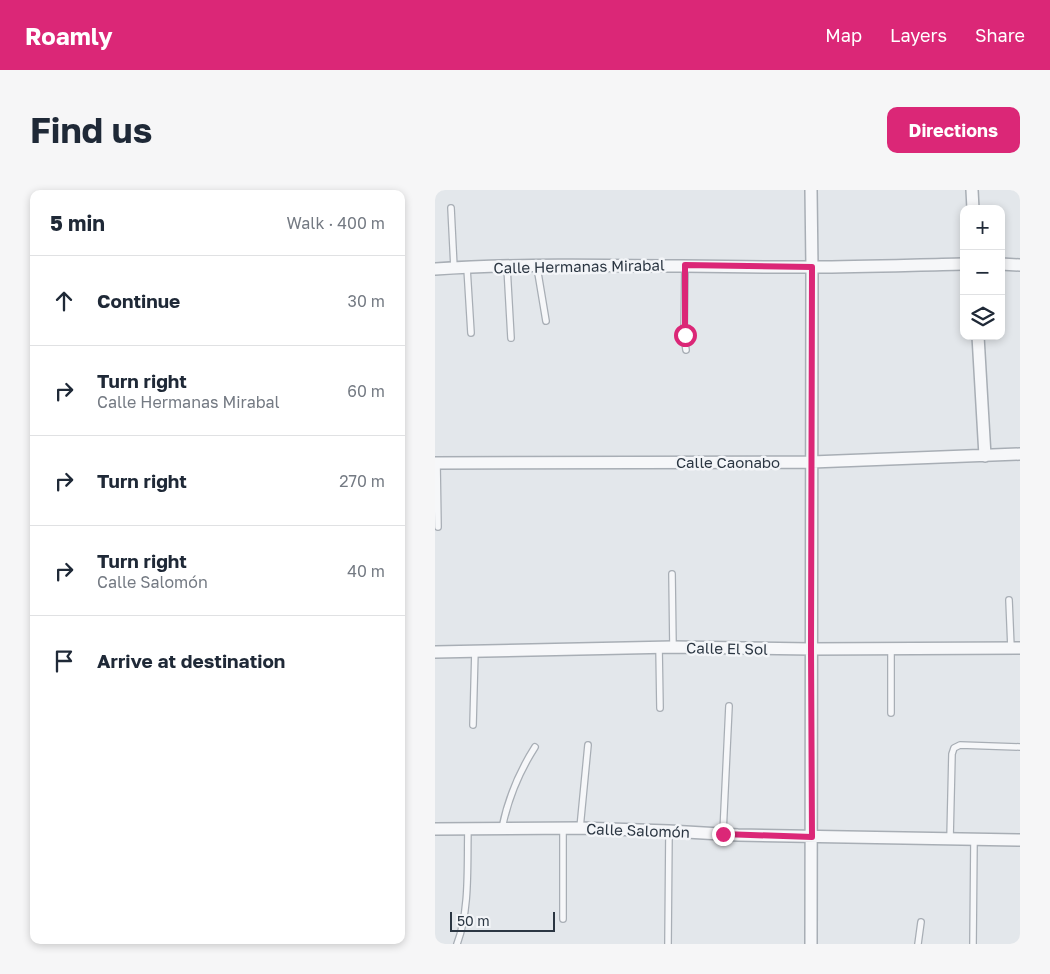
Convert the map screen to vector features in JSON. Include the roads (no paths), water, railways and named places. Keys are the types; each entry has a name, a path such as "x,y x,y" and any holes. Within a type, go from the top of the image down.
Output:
{"street":[{"path":"811,190 811,944"},
{"path":"971,190 973,205"},
{"name":"Calle Hermanas Mirabal","path":"435,269 537,266 685,265 812,267 960,264"},
{"path":"1005,264 1020,265"},
{"path":"978,340 985,456"},
{"name":"Calle Caonabo","path":"436,463 812,462 1020,454"},
{"name":"Calle El Sol","path":"435,652 659,647 811,649 1015,648"},
{"name":"Calle Salomón","path":"435,829 579,828 812,837 1020,840"}],"lane":[{"path":"451,208 454,268"},
{"path":"685,265 686,350"},
{"path":"537,266 546,321"},
{"path":"507,267 511,338"},
{"path":"467,268 471,333"},
{"path":"436,463 438,527"},
{"path":"672,574 673,647"},
{"path":"1009,600 1015,648"},
{"path":"659,647 660,708"},
{"path":"891,649 891,712"},
{"path":"473,725 475,650"},
{"path":"723,834 729,706"},
{"path":"579,828 588,745"},
{"path":"950,839 952,754 954,748 960,745 1020,747"},
{"path":"502,828 507,803 525,762 535,747"},
{"path":"563,828 563,919"},
{"path":"457,944 464,914 468,829"},
{"path":"668,944 669,831"},
{"path":"973,944 974,840"},
{"path":"918,944 921,922"}]}
